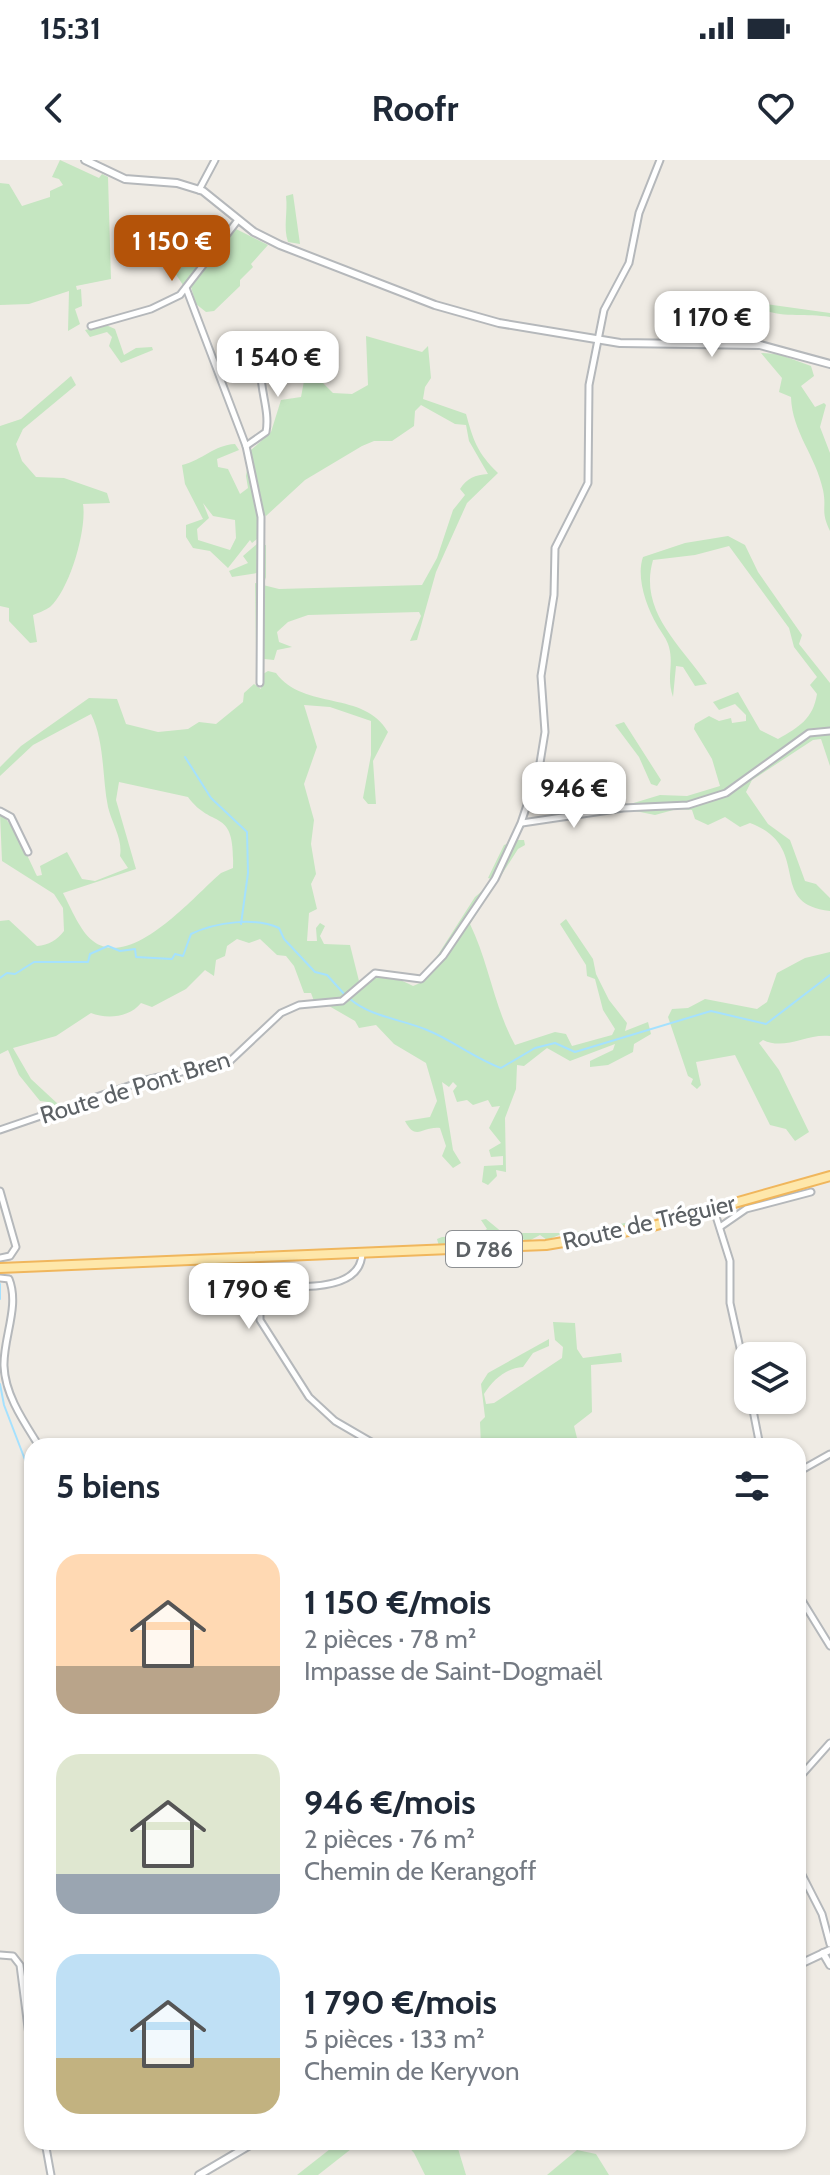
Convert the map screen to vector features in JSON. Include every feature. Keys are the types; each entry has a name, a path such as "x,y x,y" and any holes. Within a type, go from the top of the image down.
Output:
{"main road":[{"name":"Route de Tréguier","path":"0,1268 546,1245 621,1234 830,1176"}],"street":[{"path":"85,160 125,179 177,183 199,190 238,220 280,245 435,305 499,323 598,341 760,345 830,364"},
{"path":"199,190 215,160"},
{"name":"Route de Pont Bren","path":"0,1130 146,1080 230,1061 281,1013 299,1005 342,1001 375,973 413,980 428,975 495,879 521,823 544,749 541,676 554,595 555,548 582,499 589,474 587,403 604,310 629,263 639,213 660,160"},
{"path":"91,326 151,309 186,288 238,220"},
{"path":"186,288 246,446 261,517 260,683"},
{"path":"239,355 261,370 260,389 268,420 266,432 246,446"},
{"path":"521,823 623,808 688,805 726,793 809,733 830,731"},
{"path":"0,811 9,815 28,852"},
{"path":"0,1191 16,1247 10,1256 0,1258"},
{"path":"720,1227 746,1209 811,1192"},
{"path":"714,1210 730,1261 728,1288 739,1342"},
{"path":"204,1275 295,1288 341,1280 360,1267 362,1253"},
{"path":"0,1278 9,1279 12,1291 4,1364 6,1381 35,1438"},
{"path":"260,1284 260,1320 309,1397 335,1421 364,1438"},
{"path":"754,1414 758,1438"},
{"path":"806,1468 830,1454"},
{"path":"806,1607 830,1646"},
{"path":"806,1770 830,1743"},
{"path":"806,1883 822,1914 830,1944"},
{"path":"806,1961 827,1952 830,1965"},
{"path":"0,1955 13,1956 20,1965 24,1996"},
{"path":"46,2150 51,2175"},
{"path":"199,2175 211,2173 244,2150"}],"green space":[{"path":"60,160 99,178 102,174 108,177 111,279 76,286 77,290 81,289 82,306 75,309 80,324 68,331 69,291 29,304 0,305 0,183 9,184 22,206 50,197 50,191 63,185 59,179 52,177"},
{"path":"293,194 300,244 288,242 287,236 286,196"},
{"path":"236,229 268,245 240,280 240,286 214,311 206,312 196,304 191,287"},
{"path":"188,235 205,249 211,249 183,285 173,270 168,240"},
{"path":"759,303 830,313 830,317 777,313 757,308"},
{"path":"106,325 115,329 124,355 136,348 152,347 153,350 121,363 109,346 112,337 107,332 90,337 85,330"},
{"path":"302,332 307,339 314,337 322,357 323,383 333,393 352,394 368,385 366,336 422,352 428,346 431,378 425,387 423,399 466,414 477,445 498,473 467,503 436,572 417,640 410,641 421,616 419,612 308,615 288,622 277,632 279,642 292,647 277,650 274,660 264,659 263,650 256,648 255,583 279,589 422,585 437,558 453,510 465,495 460,489 472,478 488,474 469,441 466,425 455,424 421,405 415,411 414,426 392,441 374,441 362,446 305,480 266,516 257,508 257,539 252,543 250,540 228,568 210,551 193,548 186,537 186,525 203,519 185,484 182,465 235,444 239,450 217,459 218,467 228,469 240,494 248,488 246,476 250,451 271,432 281,400 301,397 308,360 299,358 297,347","holes":["203,503 213,516 235,520 236,538 230,550 198,540 197,529 209,518"]},
{"path":"761,353 778,354 811,366 814,376 801,386 815,407 826,405 820,427 830,453 830,531 825,518 820,478 795,422 791,397 779,392 782,378"},
{"path":"71,376 76,385 23,429 16,444 22,461 36,477 64,478 107,493 110,503 83,504 84,515 76,558 57,598 50,607 33,615 37,642 30,643 9,621 9,608 0,606 0,426 21,419"},
{"path":"728,536 745,545 758,572 802,635 799,644 830,683 830,766 821,739 813,740 752,780 746,792 768,824 790,840 805,881 816,884 830,898 830,911 811,906 799,898 780,846 769,833 750,823 740,827 725,817 708,825 695,819 692,810 677,809 655,815 630,810 627,805 660,795 687,796 720,786 712,759 694,729 695,724 709,716 719,721 731,718 732,723 746,721 746,715 735,704 719,710 713,702 738,692 760,730 778,739 804,721 815,703 817,694 810,685 817,677 794,647 789,628 729,546 695,555 653,560 650,579 657,612 707,684 695,686 683,667 676,666 673,697 669,647 643,591 643,557 685,543"},
{"path":"257,544 266,545 266,580 263,572 232,577 229,571 248,563 243,556"},
{"path":"268,671 276,673 288,685 302,692 364,710 388,732 373,761 376,804 368,804 363,798 371,755 371,721 330,707 304,705 317,747 304,784 314,820 311,844 316,874 311,884 317,909 309,913 307,941 317,941 316,928 320,923 325,926 320,936 324,944 350,945 359,981 342,998 314,1001 311,993 304,993 294,966 286,956 277,955 260,939 249,943 237,939 227,946 225,956 216,960 214,976 205,970 186,989 152,1007 141,1003 130,1012 117,1016 91,1013 56,1036 13,1048 31,1079 59,1105 52,1107 48,1102 40,1101 19,1075 8,1050 0,1054 0,921 9,920 37,946 52,942 64,931 63,908 54,894 2,861 0,814 15,832 37,876 42,875 40,866 67,852 82,879 95,881 128,868 120,856 119,838 108,807 101,748 91,714 33,745 0,776 0,767 21,746 89,698 117,699 126,724 158,732 188,729 199,722 216,724 243,702 244,693 254,684 261,689 263,674","holes":["119,782 188,797 226,827 233,848 233,868 221,873 179,913 143,939 108,948 93,941 80,925 63,893 136,869 116,800"]},
{"path":"624,722 661,780 657,786 651,784 639,757 615,725"},
{"path":"524,840 525,845 518,849 470,924 515,1045 555,1032 566,1034 572,1046 612,1035 615,1029 603,1010 595,979 587,976 586,965 560,924 566,919 593,959 596,974 609,1000 627,1023 625,1031 648,1022 651,1034 634,1044 633,1052 608,1065 590,1067 590,1061 613,1050 615,1044 570,1061 547,1048 524,1066 517,1065 516,1089 505,1118 506,1172 496,1170 497,1176 488,1185 482,1182 484,1166 503,1165 503,1156 491,1157 489,1150 501,1143 489,1128 500,1106 492,1107 488,1100 473,1105 467,1100 457,1102 453,1091 457,1086 453,1082 449,1087 442,1082 453,1150 461,1163 453,1168 442,1156 446,1146 440,1128 416,1132 405,1121 430,1117 437,1101 426,1063 394,1044 376,1025 359,1028 355,1021 329,1006 347,1002 363,985 376,977 391,977 413,986 425,981 425,975 475,897 495,880 488,878 504,845"},
{"path":"830,952 830,1036 780,1044 763,1040 759,1043 779,1070 809,1132 795,1141 786,1129 770,1125 735,1055 696,1062 701,1085 697,1089 691,1084 693,1079 688,1076 668,1017 672,1009 688,1008 705,999 757,1009 767,1002 777,973 805,958"},
{"path":"486,1219 503,1233 571,1233 636,1221 636,1226 570,1237 559,1235 547,1240 540,1235 527,1242 519,1236 509,1235 508,1242 439,1246 437,1239 442,1237 475,1236 487,1229 481,1220"},
{"path":"553,1322 575,1323 577,1349 583,1358 621,1353 622,1362 591,1365 592,1412 574,1426 577,1438 481,1438 480,1422 485,1417 481,1384 488,1373 549,1339 549,1346 533,1353 523,1367 506,1372 492,1384 484,1394 486,1404 494,1403 562,1358 563,1347 555,1340"},
{"path":"329,2150 350,2150 318,2175 297,2175"},
{"path":"411,2150 458,2150 466,2175 425,2175"},
{"path":"577,2150 596,2154 609,2175 547,2175"}],"waterway":[{"path":"185,757 211,798 247,832 248,873 241,924"},
{"path":"0,978 7,973 15,974 34,962 88,962 90,954 108,946 120,951 135,949 136,957 172,959 175,954 183,956 191,934 212,926 247,922 279,928 284,939 315,972 327,975 346,996"},
{"path":"350,999 377,1014 436,1034 501,1068 535,1048 555,1043 575,1052 711,1011 766,1024 830,975"},
{"path":"0,1284 0,1299"},
{"path":"0,1384 4,1405 24,1457"}]}
